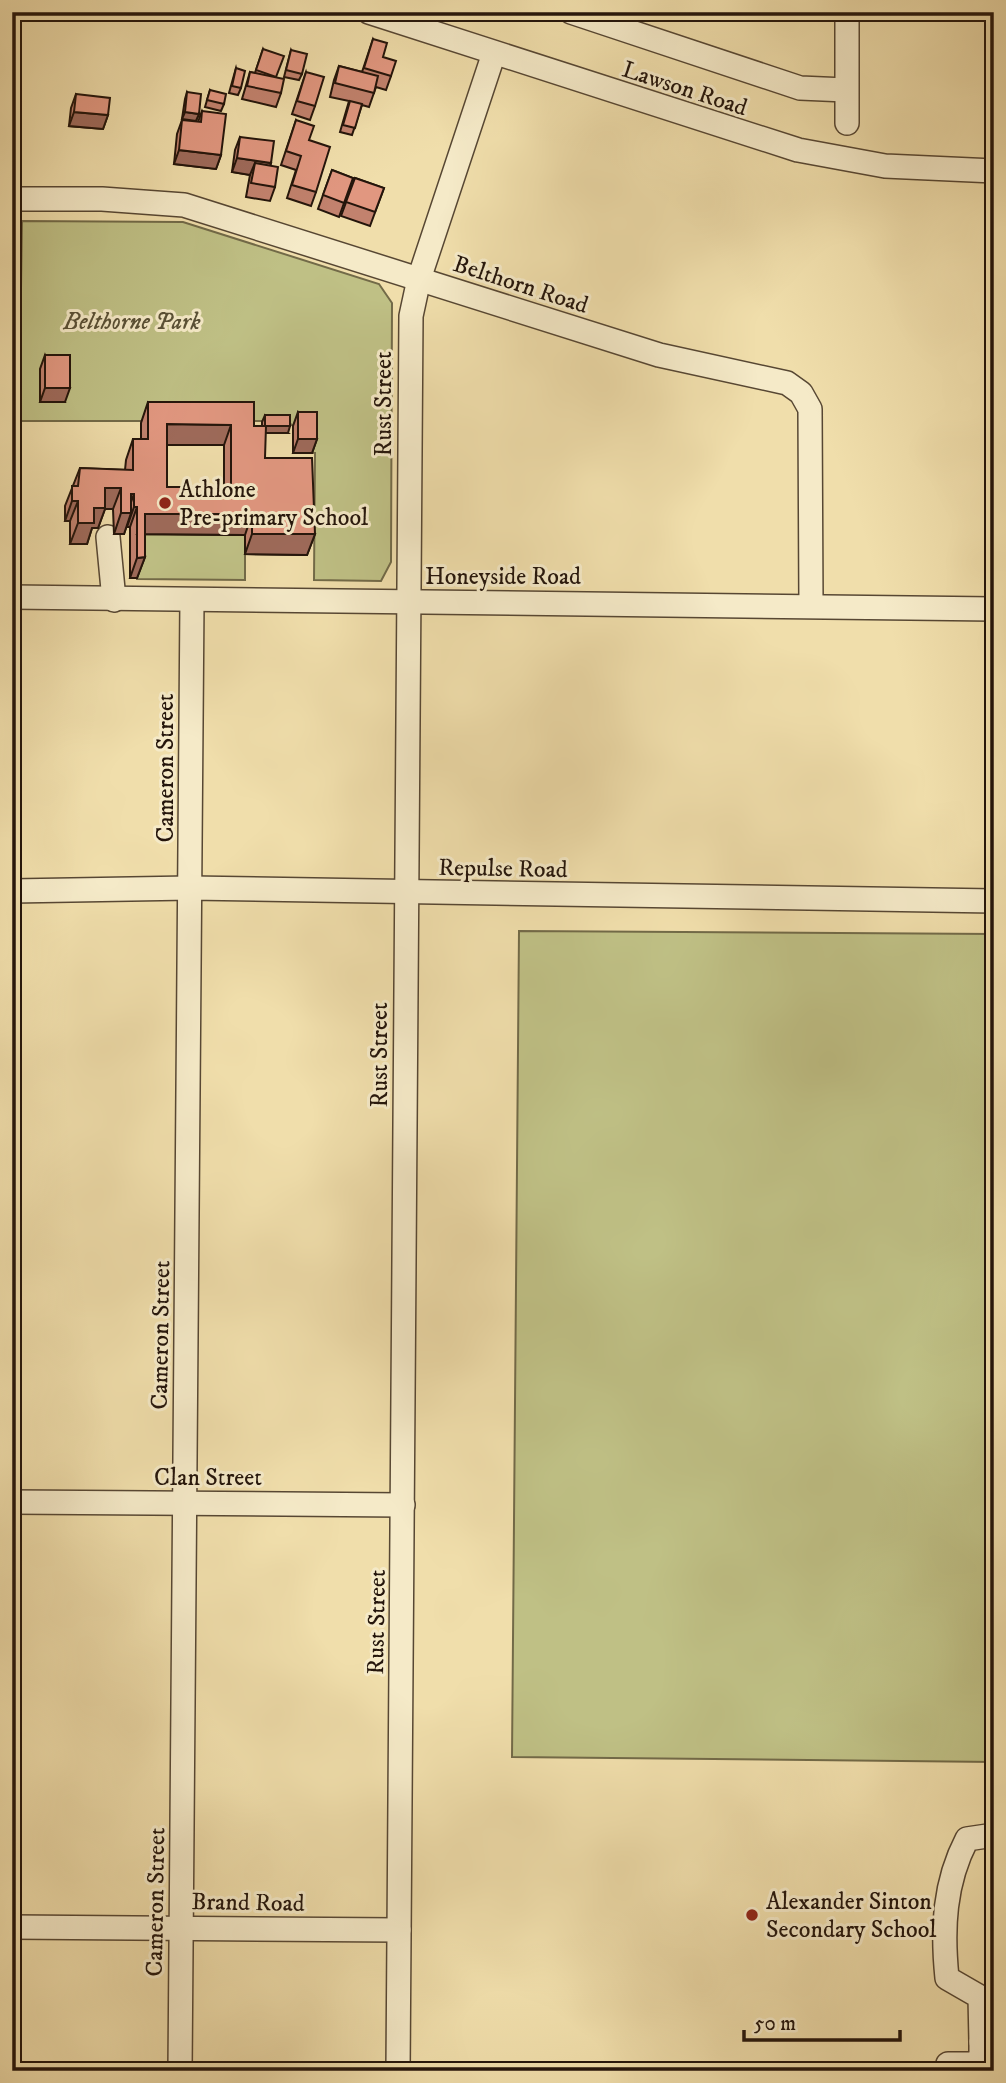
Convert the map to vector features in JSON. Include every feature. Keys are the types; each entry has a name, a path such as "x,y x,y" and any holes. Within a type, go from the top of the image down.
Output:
{"street":[{"name":"Lawson Road","path":"369,12 757,139 830,158 885,166 994,171"},
{"path":"571,12 800,88 846,90"},
{"path":"847,12 847,123"},
{"name":"Rust Street","path":"398,2071 411,316 419,279 494,53"},
{"name":"Belthorn Road","path":"12,199 102,200 184,205 659,355 787,383 801,393 810,409 811,606"},
{"path":"108,537 114,600"},
{"name":"Honeyside Road","path":"12,597 994,609"},
{"name":"Cameron Street","path":"180,2071 192,600"},
{"name":"Repulse Road","path":"12,891 190,888 994,901"},
{"name":"Clan Street","path":"12,1502 403,1504"},
{"path":"948,2064 975,2064 988,2042 980,1997 947,1978 943,1935 950,1881 967,1839 994,1835"},
{"name":"Brand Road","path":"12,1927 399,1930"}],"green space":[{"name":"Belthorne Park","path":"22,221 183,222 379,284 392,303 391,562 381,581 314,580 315,453 312,453 311,426 293,426 287,421 19,421"},
{"path":"137,534 245,535 245,580 137,579"},
{"path":"519,931 994,934 994,1762 512,1757"},
{"path":"509,2069 872,2070 509,2071"}],"building":[{"path":"373,39 387,43 383,57 396,61 391,76 364,68"},
{"path":"263,49 284,56 276,77 256,70"},
{"path":"291,50 307,54 302,74 286,70"},
{"path":"339,66 378,76 374,93 335,83"},
{"path":"236,68 245,71 241,88 232,86"},
{"path":"250,72 284,79 281,93 247,86"},
{"path":"306,72 324,77 315,106 297,101"},
{"path":"210,90 226,94 224,104 207,100"},
{"path":"187,92 201,94 199,114 185,112"},
{"path":"76,94 110,98 108,115 74,112"},
{"path":"350,101 362,104 355,128 343,125"},
{"path":"202,111 226,114 221,155 179,150 182,120 201,122"},
{"path":"296,120 314,126 309,140 330,147 316,192 292,185 301,156 286,151"},
{"path":"240,137 274,141 271,163 237,158"},
{"path":"255,163 278,167 275,187 251,183"},
{"path":"332,170 353,178 344,203 323,195"},
{"path":"355,178 384,188 375,212 346,202"},
{"path":"45,355 70,355 70,388 45,388"},
{"path":"148,402 254,402 254,426 266,426 265,458 312,458 315,534 252,534 252,514 145,514 145,557 137,558 137,507 134,507 134,494 131,494 131,513 121,513 121,488 105,488 105,508 94,508 94,523 78,523 78,501 72,501 72,486 78,486 80,468 133,470 133,439 148,439","holes":["167,424 231,425 231,487 167,487"]},
{"path":"298,412 317,412 317,439 298,439"},
{"path":"265,415 290,415 290,426 265,426"}],"place":[{"name":"Athlone Pre-primary School","path":"165,503"},
{"name":"Alexander Sinton Secondary School","path":"752,1915"}]}
